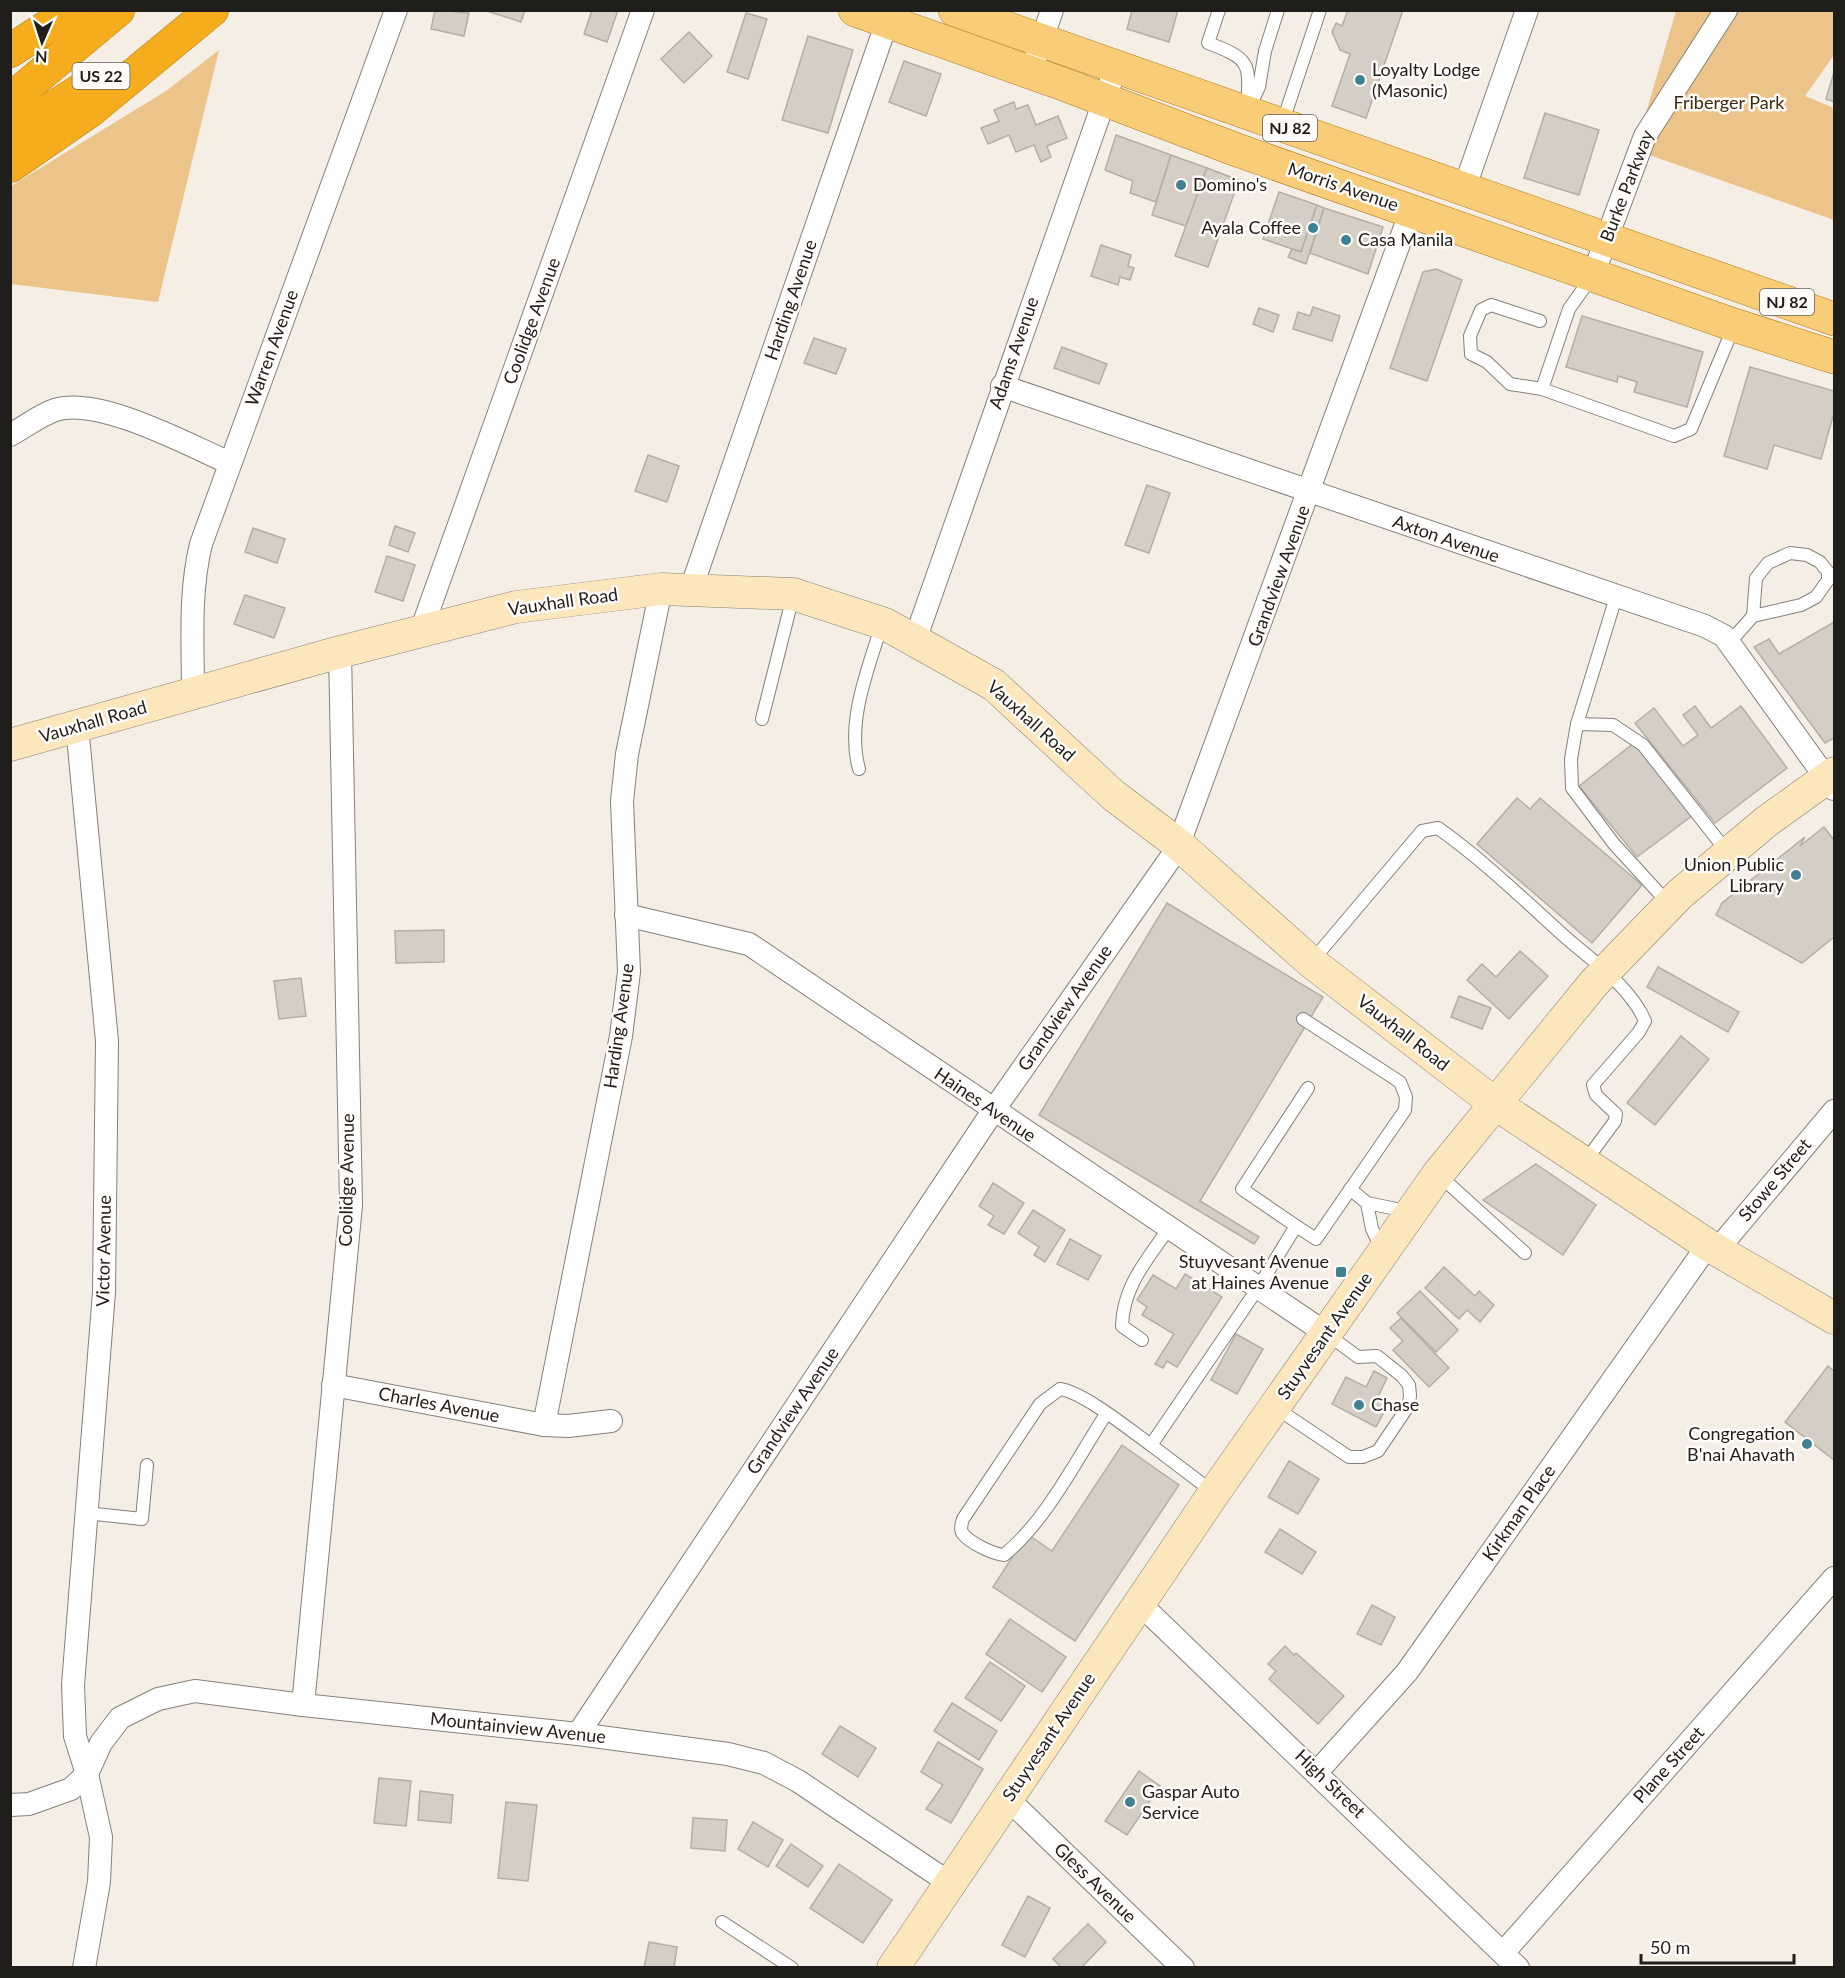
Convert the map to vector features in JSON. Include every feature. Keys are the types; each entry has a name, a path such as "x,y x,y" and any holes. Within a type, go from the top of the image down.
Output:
{"highway":[{"path":"10,51 73,10"},
{"path":"10,100 118,10"},
{"name":"US 22","path":"10,135 91,84 187,10"},
{"path":"10,166 91,110 212,10"}],"main road":[{"name":"Morris Avenue","path":"855,10 889,16 1220,144 1734,325 1834,357"},
{"name":"Morris Avenue","path":"955,10 1834,319"}],"street":[{"name":"Warren Avenue","path":"193,693 195,570 201,544 396,10"},
{"name":"Coolidge Avenue","path":"421,631 643,10"},
{"path":"1030,72 1052,10"},
{"path":"1464,189 1527,10"},
{"name":"Burke Parkway","path":"1593,274 1632,165 1654,118 1726,10"},
{"name":"Harding Avenue","path":"544,1425 621,1036 629,972 622,801 627,754 676,589 889,16"},
{"name":"Adams Avenue","path":"915,640 1116,67"},
{"name":"Grandview Avenue","path":"578,1734 993,1111 1178,844 1411,211"},
{"name":"Axton Avenue","path":"1002,387 1705,626 1724,636 1832,781"},
{"path":"10,435 56,409 88,408 116,414 230,463"},
{"name":"Vauxhall Road","path":"10,745 340,652 516,607 676,589 793,594 883,623 994,685 1113,795 1178,844 1311,962 1497,1105 1583,1164 1712,1247 1834,1318"},
{"name":"Coolidge Avenue","path":"303,1706 351,1204 340,652"},
{"name":"Victor Avenue","path":"77,726 107,1041 104,1292 73,1685 75,1736 87,1774 101,1837 99,1882 84,1968"},
{"name":"Stuyvesant Avenue","path":"894,1968 1214,1493 1438,1174 1605,972 1670,905 1767,821 1832,781"},
{"name":"Haines Avenue","path":"626,915 749,944 993,1111 1327,1334"},
{"name":"Stowe Street","path":"1712,1247 1834,1111"},
{"name":"Kirkman Place","path":"1317,1772 1407,1672 1712,1247"},
{"name":"Charles Avenue","path":"333,1385 544,1425 568,1426 611,1421"},
{"name":"Plane Street","path":"1511,1960 1834,1578"},
{"name":"High Street","path":"1139,1603 1511,1960"},
{"name":"Mountainview Avenue","path":"87,1774 101,1743 120,1718 158,1699 195,1691 303,1706 578,1734 728,1754 764,1762 798,1781 951,1884"},
{"path":"10,1805 29,1804 56,1796 71,1789 87,1774"},
{"name":"Gless Avenue","path":"1007,1798 1183,1968"}],"lane":[{"path":"1220,10 1208,43 1236,54 1246,66 1247,113"},
{"path":"1247,113 1259,87 1264,51 1278,10"},
{"path":"1282,125 1320,10"},
{"path":"1542,389 1569,309 1593,274"},
{"path":"1540,321 1491,305 1481,310 1470,336 1471,354 1487,362 1510,384 1542,389 1674,436 1691,429 1734,325"},
{"path":"1729,643 1753,616 1801,605 1816,597 1828,580 1828,572 1820,561 1807,555 1790,553 1768,562 1756,579 1753,616"},
{"path":"762,719 793,594"},
{"path":"1616,597 1577,724 1571,759 1572,788 1614,844 1670,905"},
{"path":"859,769 854,752 857,718 865,680 883,623"},
{"path":"1577,724 1613,725 1643,745 1728,854"},
{"path":"1311,962 1422,831 1438,828 1468,849 1605,972 1638,1005 1645,1021 1639,1032 1593,1085 1596,1095 1616,1114 1615,1121 1583,1164"},
{"path":"1303,1019 1400,1082 1406,1097 1406,1110 1317,1239 1242,1189 1308,1088"},
{"path":"1438,1174 1525,1254"},
{"path":"1350,1190 1367,1203 1412,1212"},
{"path":"1367,1203 1372,1229 1384,1252"},
{"path":"1151,1445 1258,1288 1296,1226"},
{"path":"1142,1340 1122,1326 1122,1304 1135,1277 1169,1228"},
{"path":"1275,1407 1349,1457 1363,1457 1378,1451 1409,1405 1409,1385 1402,1376 1377,1356 1358,1357 1327,1334"},
{"path":"1106,1414 1044,1509 1004,1555 995,1554 963,1534 961,1526 963,1519 1040,1404 1060,1389 1070,1390 1106,1414 1214,1493"},
{"path":"86,1513 142,1519 147,1465"},
{"path":"722,1922 792,1968"}],"green space":[{"name":"Friberger Park","path":"1676,11 1834,11 1834,55 1805,96 1834,108 1834,220 1635,150"},
{"path":"219,50 158,302 11,284 11,186 166,91"}],"building":[{"path":"435,10 469,13 464,36 431,29"},
{"path":"484,10 525,10 521,22"},
{"path":"592,10 618,10 607,42 584,34"},
{"path":"1132,10 1178,10 1169,42 1127,29"},
{"name":"Loyalty Lodge (Masonic)","path":"1348,10 1403,10 1366,118 1332,106 1350,54 1340,50 1332,32 1336,23 1342,26"},
{"path":"746,13 767,19 748,79 727,72"},
{"path":"689,32 712,56 684,83 661,59"},
{"path":"808,36 853,50 828,133 782,120"},
{"path":"904,61 941,74 926,116 889,102"},
{"path":"1834,72 1834,102 1826,99"},
{"path":"1014,102 1016,109 1028,105 1036,125 1058,116 1067,138 1047,146 1051,157 1041,162 1034,145 1016,152 1009,135 988,144 981,128 999,121 994,110"},
{"path":"1545,113 1599,130 1579,195 1524,178"},
{"path":"1116,135 1171,155 1156,202 1130,193 1133,181 1105,170"},
{"name":"Domino's","path":"1171,155 1207,168 1186,226 1152,215"},
{"path":"1207,168 1239,180 1208,267 1175,256"},
{"path":"1279,192 1317,205 1301,252 1263,239"},
{"name":"Ayala Coffee","path":"1317,205 1324,208 1306,264 1288,257 1292,249 1301,252"},
{"name":"Casa Manila","path":"1324,208 1383,227 1368,274 1310,253"},
{"path":"1101,245 1131,255 1128,266 1134,268 1130,280 1120,277 1118,285 1091,276"},
{"path":"1436,269 1462,280 1427,381 1390,368 1423,272"},
{"path":"1313,307 1340,316 1332,341 1293,329 1298,312 1310,316"},
{"path":"1259,308 1279,315 1273,332 1253,324"},
{"path":"1582,316 1703,352 1687,407 1634,392 1637,382 1618,376 1617,382 1566,367"},
{"path":"814,338 846,349 836,374 804,363"},
{"path":"1062,347 1107,364 1099,384 1054,368"},
{"path":"1750,367 1834,391 1834,413 1821,459 1774,445 1767,469 1724,456"},
{"path":"648,455 679,466 667,502 635,491"},
{"path":"1147,485 1170,493 1149,553 1125,545"},
{"path":"395,526 415,533 408,552 389,545"},
{"path":"253,528 285,539 277,563 245,552"},
{"path":"387,556 415,565 403,601 375,592"},
{"path":"245,595 285,608 274,638 234,624"},
{"path":"1834,622 1834,738 1825,743 1754,647 1769,639 1779,654"},
{"path":"1695,706 1711,728 1741,706 1787,768 1715,823 1635,723 1654,708 1683,746 1698,735 1683,715"},
{"path":"1634,743 1693,815 1637,857 1579,786"},
{"path":"1517,798 1530,809 1540,798 1642,885 1592,943 1477,844"},
{"name":"Union Public Library","path":"1824,827 1834,840 1834,937 1802,963 1716,915 1722,903 1805,837 1800,846"},
{"path":"1167,903 1323,997 1200,1201 1259,1237 1254,1244 1039,1115"},
{"path":"444,930 444,962 396,963 395,931"},
{"path":"1520,951 1548,976 1509,1019 1467,980 1482,964 1496,977"},
{"path":"1658,967 1739,1012 1728,1032 1647,987"},
{"path":"301,978 306,1016 279,1019 274,981"},
{"path":"1459,996 1491,1008 1482,1029 1451,1017"},
{"path":"1681,1036 1709,1059 1655,1125 1627,1103"},
{"path":"1536,1164 1596,1205 1563,1255 1483,1200"},
{"path":"993,1183 1024,1203 1004,1234 988,1225 994,1216 979,1206"},
{"path":"1033,1210 1065,1230 1045,1262 1034,1255 1039,1247 1018,1233"},
{"path":"1070,1239 1101,1256 1088,1280 1057,1264"},
{"path":"1444,1267 1475,1296 1479,1291 1494,1305 1480,1322 1467,1310 1459,1319 1425,1288"},
{"path":"1185,1274 1222,1297 1177,1367 1167,1361 1163,1368 1155,1364 1174,1334 1142,1315 1147,1307 1137,1300 1153,1275 1176,1289"},
{"path":"1420,1291 1458,1330 1436,1352 1397,1313"},
{"path":"1401,1318 1449,1368 1429,1387 1393,1350 1403,1341 1390,1328"},
{"path":"1236,1334 1263,1349 1237,1394 1211,1380"},
{"path":"1828,1366 1834,1371 1834,1460 1785,1422"},
{"path":"1374,1371 1387,1378 1378,1397 1389,1403 1376,1427 1332,1404 1346,1377 1366,1387"},
{"path":"1122,1445 1179,1485 1075,1641 993,1587 1027,1534 1052,1551"},
{"path":"1289,1461 1319,1479 1298,1514 1268,1497"},
{"path":"1280,1529 1316,1552 1302,1574 1265,1552"},
{"path":"1372,1605 1395,1617 1381,1645 1357,1634"},
{"path":"1010,1619 1066,1657 1042,1692 986,1654"},
{"path":"1285,1646 1344,1696 1318,1724 1269,1679 1276,1671 1268,1664"},
{"path":"990,1662 1025,1686 1001,1721 965,1698"},
{"path":"952,1703 997,1731 979,1760 934,1731"},
{"path":"840,1726 876,1748 858,1777 822,1754"},
{"path":"938,1742 983,1769 951,1823 926,1809 943,1785 921,1772"},
{"path":"1139,1771 1160,1786 1127,1835 1105,1821"},
{"path":"379,1778 411,1781 406,1826 374,1823"},
{"path":"420,1791 453,1795 451,1823 418,1820"},
{"path":"506,1802 537,1805 528,1881 498,1878"},
{"path":"693,1818 727,1820 725,1851 691,1848"},
{"path":"753,1822 783,1840 768,1867 738,1849"},
{"path":"791,1844 823,1866 808,1887 776,1866"},
{"path":"839,1864 892,1900 863,1943 810,1908"},
{"path":"1028,1896 1050,1908 1025,1957 1002,1945"},
{"path":"1088,1924 1106,1942 1081,1968 1062,1968 1053,1959"},
{"path":"649,1942 677,1947 674,1968 644,1968"}],"place":[{"name":"Loyalty Lodge (Masonic)","path":"1360,80"},
{"name":"Domino's","path":"1181,185"},
{"name":"Ayala Coffee","path":"1313,228"},
{"name":"Casa Manila","path":"1346,240"},
{"name":"Union Public Library","path":"1796,875"},
{"name":"Stuyvesant Avenue at Haines Avenue","path":"1341,1272"},
{"name":"Chase","path":"1359,1405"},
{"name":"Congregation B'nai Ahavath","path":"1807,1444"},
{"name":"Gaspar Auto Service","path":"1130,1802"}]}
